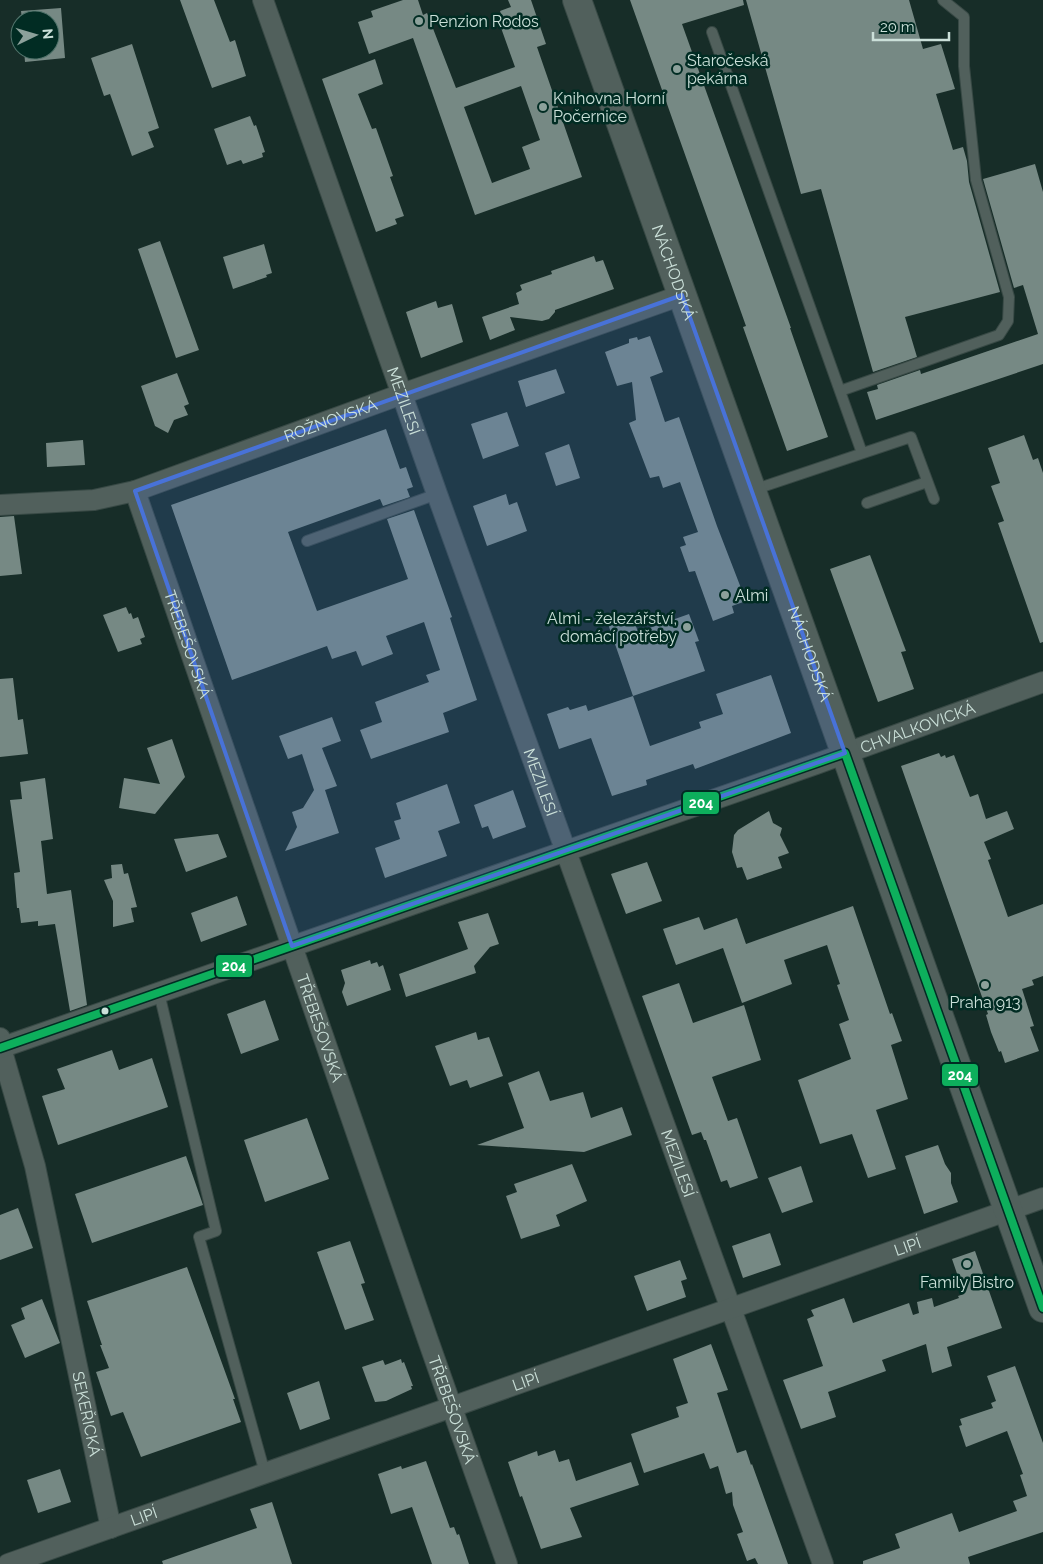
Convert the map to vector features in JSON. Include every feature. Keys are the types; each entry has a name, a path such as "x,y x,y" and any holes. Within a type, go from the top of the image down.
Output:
{"main road":[{"name":"NÁCHODSKÁ","path":"577,0 1043,1308"}],"street":[{"name":"MEZILESÍ","path":"263,0 437,494 823,1564"},
{"name":"ROŽNOVSKÁ","path":"0,505 94,500 136,491 682,295"},
{"name":"TŘEBEŠOVSKÁ","path":"136,491 451,1407 507,1564"},
{"name":"CHVALKOVICKÁ","path":"0,1045 159,993 1043,682"},
{"name":"SEKEŘICKÁ","path":"0,1045 35,1166 111,1528"},
{"name":"LIPÍ","path":"8,1564 1043,1198"}],"lane":[{"path":"840,391 999,335 1008,321 1009,298 976,180 964,66 964,17 943,0"},
{"path":"712,32 862,453"},
{"path":"752,490 911,437 934,500"},
{"path":"867,503 927,482"},
{"path":"307,541 437,494"},
{"path":"159,993 216,1231 200,1237 265,1473"}],"highlighted area":[{"path":"682,295 845,753 292,946 135,491"}],"building":[{"path":"180,0 214,0 230,42 235,40 246,76 212,88"},
{"path":"403,0 418,0 423,15 427,13 456,88 515,67 500,25 504,23 500,11 511,7 508,0 531,0 546,44 537,47 582,177 475,215 413,38 369,54 358,22 373,17 371,11","holes":["521,86 540,140 522,147 530,169 492,183 464,107"]},
{"path":"630,0 743,0 744,5 682,24 828,437 787,451 743,327 746,326"},
{"path":"746,0 909,0 923,49 941,44 955,89 936,94 953,150 963,147 967,161 969,182 1000,292 905,317 917,357 873,372 821,189 801,194"},
{"path":"61,8 65,58 60,58 60,10 34,10"},
{"path":"132,44 159,128 148,132 154,147 132,156 110,94 104,96 91,58"},
{"path":"375,59 383,84 358,94 372,129 376,128 393,176 390,177 404,216 395,219 397,224 376,232 322,79"},
{"path":"25,60 45,60 25,62"},
{"path":"250,116 254,126 256,125 265,152 262,153 263,157 243,164 241,160 227,165 214,129"},
{"path":"1035,164 1043,192 1043,364 876,420 867,392 878,389 877,385 920,370 921,374 1038,334 1023,285 1014,288 983,179"},
{"path":"160,241 199,350 176,358 138,249"},
{"path":"264,244 272,273 266,275 267,277 233,289 223,257"},
{"path":"594,256 596,262 603,260 614,289 555,310 549,319 542,321 510,317 515,330 490,340 482,317 519,304 516,293 522,290 520,285 552,274 551,271"},
{"path":"436,301 438,308 452,304 463,342 421,358 406,312"},
{"path":"650,336 663,372 650,377 665,422 679,417 717,526 746,601 732,606 734,613 713,621 695,571 689,572 680,547 686,545 683,537 698,532 680,482 663,488 659,476 650,478 629,423 636,420 632,382 617,386 605,352 629,343 629,339 637,337 638,340"},
{"path":"556,369 565,393 526,407 518,381"},
{"path":"177,373 189,404 184,406 188,415 174,420 168,433 155,426 141,386"},
{"path":"507,412 519,446 483,459 471,424"},
{"path":"386,429 400,469 406,467 413,487 407,489 410,497 383,506 380,499 288,532 317,611 408,579 387,519 414,510 452,617 450,618 477,700 443,713 449,732 371,759 360,730 382,722 375,702 429,682 426,675 440,670 424,622 386,636 393,654 362,666 356,651 332,659 327,646 232,680 171,505"},
{"path":"1024,435 1033,460 1038,458 1043,473 1043,642 1040,643 998,523 1004,521 991,486 1000,483 988,448"},
{"path":"83,440 85,465 47,467 46,443"},
{"path":"569,444 580,478 556,486 545,453"},
{"path":"506,494 509,505 517,502 527,531 487,546 473,506"},
{"path":"14,516 22,574 0,576 0,517"},
{"path":"870,555 906,651 901,652 914,689 878,702 830,569"},
{"path":"126,607 133,619 138,617 145,637 140,639 142,644 118,652 103,615"},
{"path":"631,612 638,632 689,614 699,641 695,642 705,671 633,696 607,621"},
{"path":"771,675 791,733 695,769 693,764 646,780 647,785 612,796 591,738 559,749 547,714 568,707 570,710 586,705 588,711 633,696 650,746 701,728 699,722 723,714 716,694"},
{"path":"13,678 18,720 23,719 28,754 0,757 0,679"},
{"path":"332,717 341,741 322,748 337,786 325,790 339,833 285,851 297,827 292,812 303,808 314,790 302,754 288,759 279,736"},
{"path":"172,739 185,777 155,814 119,808 124,778 160,784 147,748"},
{"path":"939,753 941,757 945,755 946,758 954,755 970,797 978,794 986,819 1007,811 1014,829 984,842 991,859 988,860 1008,917 1043,904 1043,976 1032,980 1034,985 1022,989 1034,1026 1030,1027 1039,1051 1005,1063 991,1032 986,1015 988,1014 901,766"},
{"path":"45,778 53,839 41,841 47,894 71,890 87,1005 70,1011 55,924 38,926 38,921 21,923 19,908 17,908 14,873 20,872 10,800 22,799 20,782"},
{"path":"447,784 460,823 438,831 447,856 385,878 375,848 400,839 394,821 401,819 396,803"},
{"path":"513,790 526,827 493,839 488,826 482,828 474,805"},
{"path":"769,811 773,823 782,828 780,835 789,853 778,857 782,868 747,880 742,867 737,868 732,852 734,835 738,830"},
{"path":"218,834 227,857 186,872 174,839"},
{"path":"647,862 662,901 626,914 611,874"},
{"path":"122,864 124,874 128,873 137,907 131,908 134,922 113,927 113,901 104,880 112,878 111,865"},
{"path":"237,896 247,925 201,942 191,913"},
{"path":"853,906 890,1014 892,1013 902,1041 891,1045 908,1099 876,1110 896,1169 868,1178 852,1134 820,1144 798,1080 851,1059 839,1024 849,1020 837,985 840,984 827,945 784,960 792,984 742,1003 723,948 676,965 663,929 699,917 704,930 737,918 746,944"},
{"path":"488,913 499,944 490,947 474,966 476,973 406,997 399,974 468,949 458,922"},
{"path":"370,960 371,964 377,962 379,967 383,965 391,990 347,1006 342,992 345,983 341,970"},
{"path":"679,983 693,1023 744,1005 761,1060 712,1077 728,1121 737,1118 758,1178 730,1188 727,1180 721,1182 706,1140 704,1140 701,1132 692,1135 642,996"},
{"path":"265,1000 279,1040 241,1054 227,1014"},
{"path":"476,1032 478,1040 489,1037 503,1076 470,1088 467,1080 450,1086 435,1046"},
{"path":"112,1050 119,1070 152,1058 168,1107 58,1145 42,1096 65,1089 57,1069"},
{"path":"539,1071 550,1101 583,1092 591,1118 622,1107 632,1135 584,1152 477,1145 524,1128 508,1083"},
{"path":"307,1118 329,1179 265,1202 244,1140"},
{"path":"938,1145 945,1164 951,1173 951,1183 958,1202 924,1214 905,1156"},
{"path":"186,1156 203,1205 92,1243 75,1194"},
{"path":"572,1164 587,1201 556,1215 560,1226 521,1239 506,1196 517,1192 514,1184"},
{"path":"801,1166 813,1202 782,1213 768,1178"},
{"path":"18,1208 33,1248 0,1260 0,1215"},
{"path":"770,1233 781,1265 743,1278 732,1246"},
{"path":"350,1241 365,1283 361,1284 374,1320 345,1330 317,1252"},
{"path":"975,1251 1002,1328 947,1347 952,1366 932,1373 926,1344 882,1360 886,1371 828,1392 836,1417 801,1429 783,1380 823,1366 807,1319 814,1316 811,1310 844,1298 853,1323 909,1303 913,1315 919,1313 917,1302 932,1298 934,1307 959,1298 958,1296 964,1294 952,1259"},
{"path":"680,1260 687,1279 681,1281 686,1297 647,1311 634,1276"},
{"path":"187,1267 235,1399 233,1399 241,1422 141,1457 123,1412 111,1416 96,1372 109,1368 87,1301"},
{"path":"42,1299 60,1343 25,1358 11,1325 25,1319 21,1308"},
{"path":"711,1344 728,1390 717,1393 737,1453 746,1450 788,1564 758,1564 755,1558 747,1561 737,1534 743,1532 733,1505 732,1492 726,1494 718,1466 710,1469 704,1453 644,1473 631,1434 679,1417 676,1407 688,1403 673,1359"},
{"path":"401,1359 402,1363 404,1362 413,1386 411,1386 412,1389 386,1401 375,1402 362,1367 383,1360 385,1365"},
{"path":"1015,1366 1043,1443 1043,1532 968,1557 970,1564 863,1564 863,1561 900,1548 895,1534 952,1513 959,1532 1017,1511 1013,1501 1027,1496 1020,1475 1023,1474 1007,1431 966,1447 959,1426 962,1425 960,1419 993,1408 991,1403 996,1401 987,1376"},
{"path":"319,1381 330,1419 300,1430 287,1393"},
{"path":"555,1450 559,1462 569,1459 576,1481 631,1462 639,1485 570,1508 582,1537 541,1549 508,1462 537,1451 538,1456"},
{"path":"426,1461 450,1528 454,1527 457,1535 459,1534 469,1564 432,1564 412,1507 391,1514 378,1474 401,1466 402,1469"},
{"path":"60,1469 71,1502 38,1513 27,1480"},
{"path":"272,1502 292,1564 163,1564 162,1561 257,1528 250,1509"}],"transit line":[{"name":"204","path":"0,1048 845,753 1043,1308"}],"place":[{"name":"Penzion Rodos","path":"419,21"},
{"name":"Staročeská pekárna","path":"677,69"},
{"name":"Knihovna Horní Počernice","path":"543,107"},
{"name":"Almi","path":"725,595"},
{"name":"Almi - železářství, domácí potřeby","path":"687,627"},
{"name":"Praha 913","path":"985,985"},
{"name":"Family Bistro","path":"967,1264"}]}
